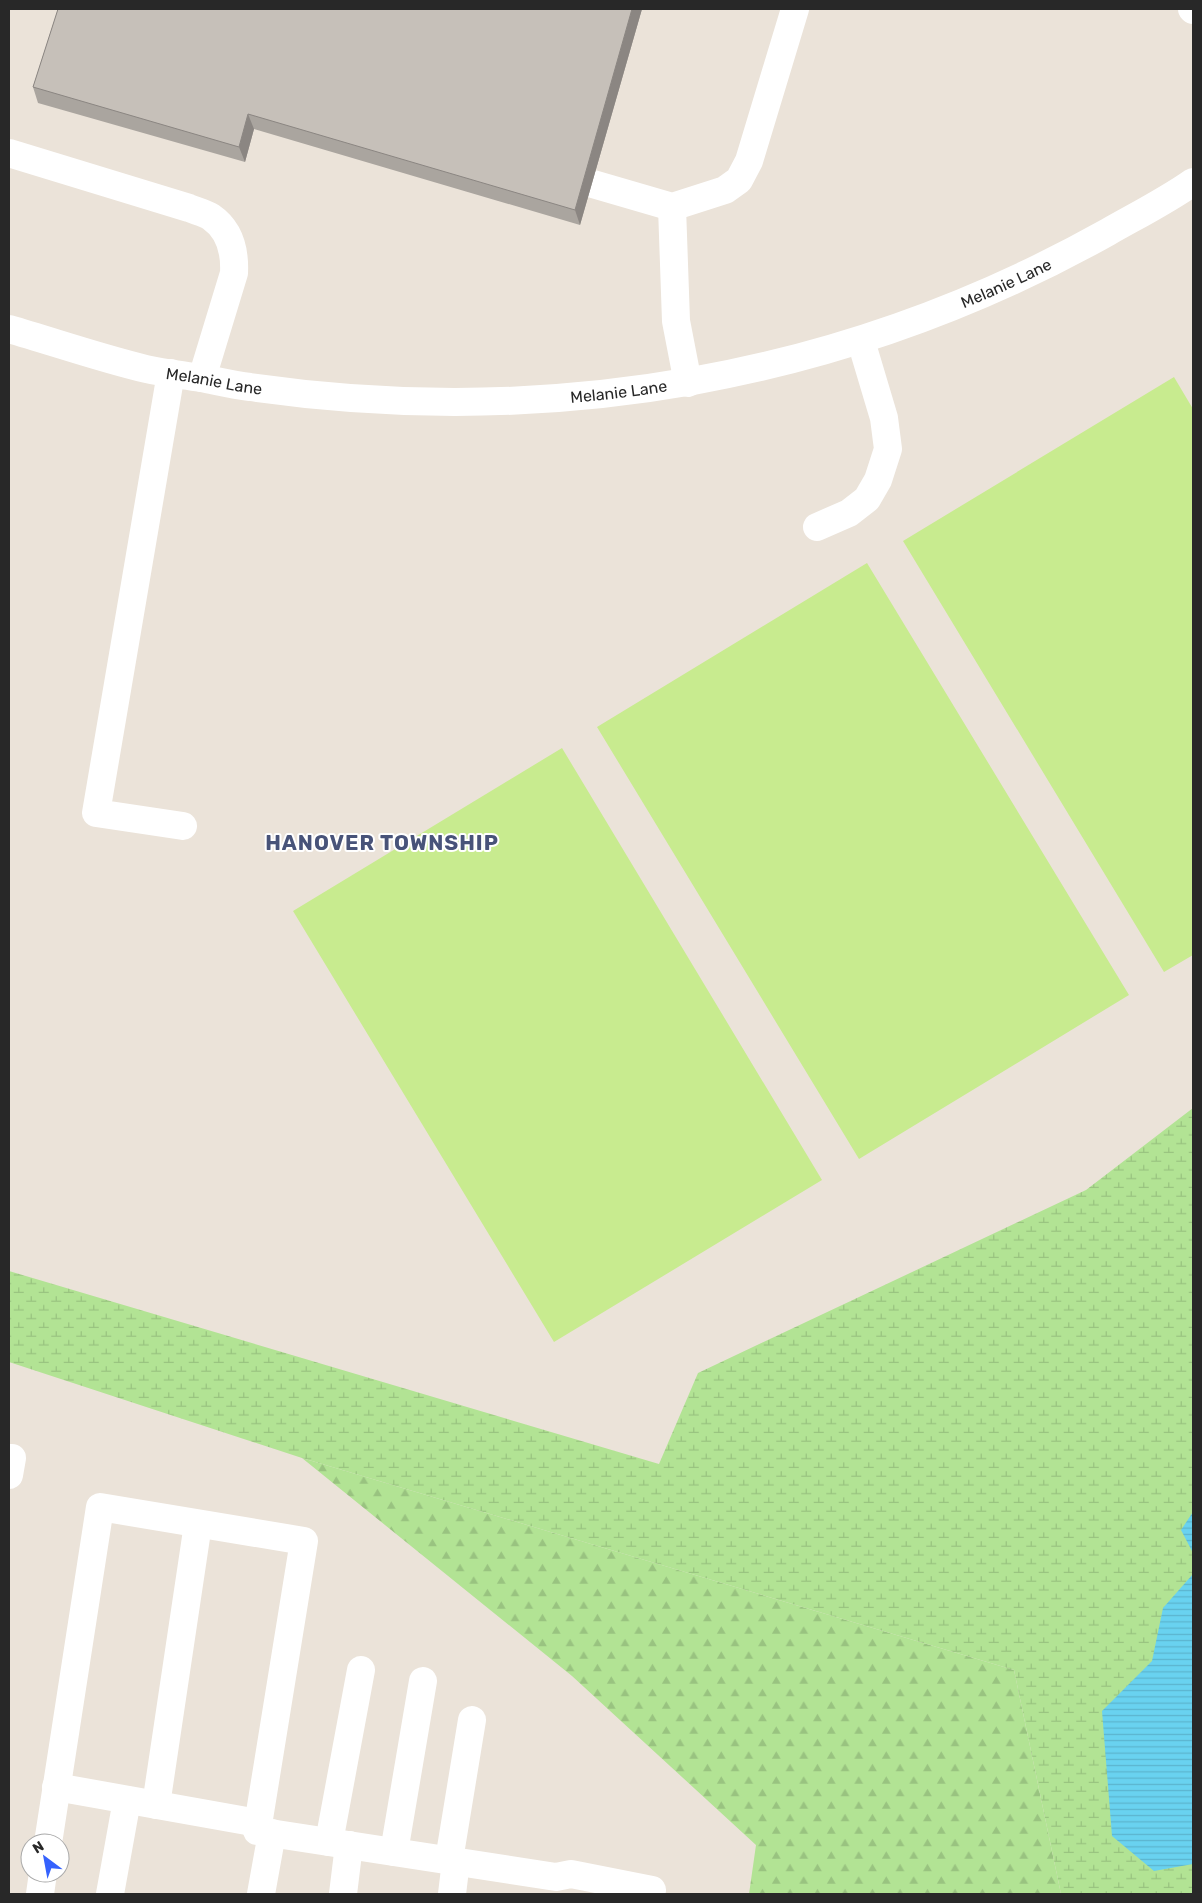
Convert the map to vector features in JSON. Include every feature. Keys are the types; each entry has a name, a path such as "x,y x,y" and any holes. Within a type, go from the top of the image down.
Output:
{"street":[{"path":"592,184 672,208 725,190 739,180 749,161 795,9"},
{"path":"9,153 189,208 211,217 222,227 230,240 235,259 234,273 202,378"},
{"name":"Melanie Lane","path":"9,329 145,368 249,387 353,398 458,402 584,396 688,383 790,361 862,341 970,301 1065,256 1175,195 1193,182"},
{"path":"672,208 676,321 688,383"},
{"path":"817,527 849,513 867,499 878,480 888,449 884,418 862,341"},
{"path":"171,373 96,813 183,826"},
{"path":"9,1458 12,1458 9,1475"},
{"path":"49,1833 100,1507 304,1541 265,1828 261,1894"},
{"path":"156,1805 198,1524"},
{"path":"343,1894 339,1844 361,1670"},
{"path":"394,1852 424,1681"},
{"path":"452,1894 452,1861 472,1720"},
{"path":"56,1788 156,1805 339,1844 452,1861 554,1885 571,1874 652,1890 651,1894"},
{"path":"110,1894 127,1800"}],"green space":[{"path":"1174,377 1193,409 1193,955 1164,972 903,541"},
{"path":"867,563 1129,995 859,1159 597,727"},
{"path":"562,748 822,1180 554,1342 293,911"},
{"path":"1193,1108 1193,1894 1061,1894 1014,1670 302,1458 9,1362 9,1271 659,1464 698,1373 1086,1190"},
{"path":"302,1458 1014,1670 1061,1894 749,1894 756,1845 572,1676"}],"water":[{"path":"1193,1512 1193,1553 1181,1530"},
{"path":"1193,1574 1193,1864 1154,1871 1112,1836 1102,1711 1152,1661 1163,1608"}],"building":[{"path":"58,9 632,9 575,210 248,114 239,147 33,87"}],"district":[{"name":"HANOVER TOWNSHIP","path":"382,843"}]}
